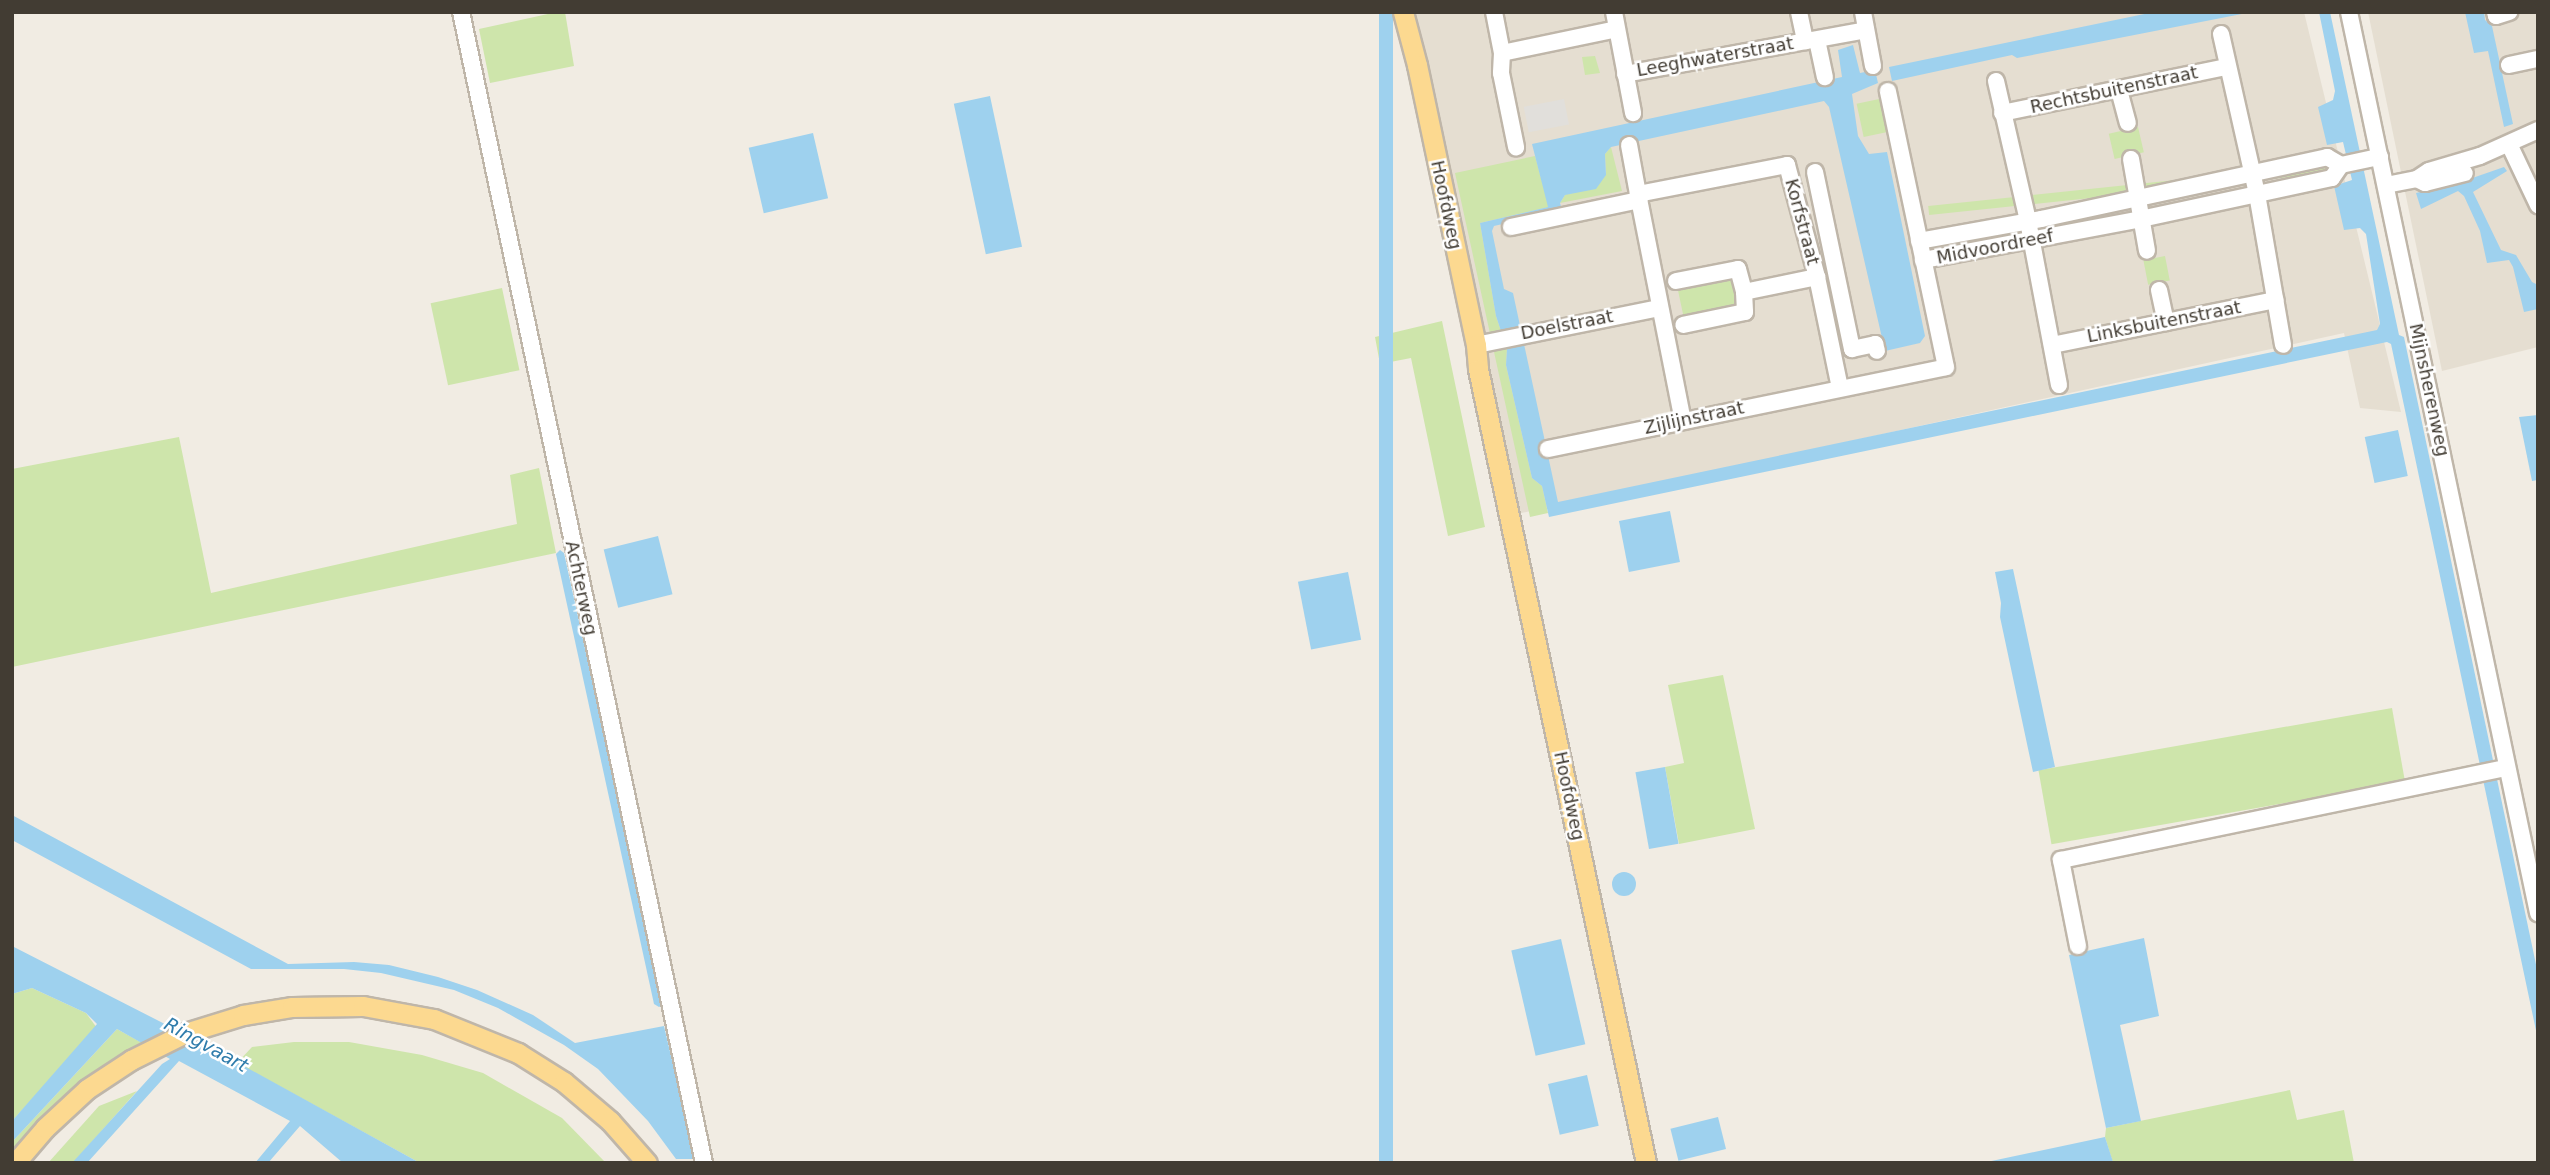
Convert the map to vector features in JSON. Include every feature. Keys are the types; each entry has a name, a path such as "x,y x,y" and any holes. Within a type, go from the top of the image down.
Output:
{"main road":[{"name":"Hoofdweg","path":"1403,12 1417,65 1476,345 1478,369 1646,1163"},
{"name":"Hoofdweg","path":"1413,12 1417,65"},
{"path":"15,1163 45,1128 87,1089 150,1050 185,1033 243,1015 292,1007 363,1006 434,1019 487,1038 564,1082 610,1121 647,1163"}],"street":[{"name":"Achterweg","path":"461,12 704,1163"},
{"path":"1494,12 1502,53 1501,72 1516,147"},
{"name":"Leeghwaterstraat","path":"1614,12 1633,113"},
{"name":"Leeghwaterstraat","path":"1799,12 1825,77"},
{"path":"1863,12 1873,66"},
{"name":"Mijnsherenweg","path":"2349,12 2375,158 2386,185 2502,769 2538,913"},
{"path":"2495,12 2496,16 2510,12"},
{"path":"1502,53 1617,29"},
{"name":"Leeghwaterstraat","path":"1625,74 1866,30"},
{"path":"2221,34 2257,194 2283,345"},
{"path":"2509,65 2538,59"},
{"name":"Rechtsbuitenstraat","path":"2002,113 2227,67"},
{"path":"1996,81 2028,221 2059,385"},
{"path":"2119,89 2128,123"},
{"path":"1888,91 1919,241"},
{"path":"2511,149 2538,130"},
{"path":"2386,185 2417,180 2429,171 2538,142"},
{"path":"1629,145 1659,307 1684,421"},
{"path":"2511,149 2538,205"},
{"name":"Midvoordreef","path":"2342,164 2332,177 2141,219 1923,260 1919,241 2028,221 2327,157 2342,164 2375,158"},
{"path":"2132,159 2147,251"},
{"name":"Korfstraat","path":"1511,228 1787,165 1817,277 1840,387"},
{"path":"1815,172 1852,349 1875,344 1877,351"},
{"name":"Zijlijnstraat","path":"1548,449 1946,367 1923,260"},
{"path":"1676,281 1738,269 1744,292 1745,312 1684,325"},
{"path":"1744,292 1817,277"},
{"path":"2159,290 2166,321"},
{"name":"Linksbuitenstraat","path":"2052,345 2277,300"},
{"name":"Doelstraat","path":"1476,345 1523,333 1659,307"},
{"path":"2078,946 2061,860 2502,769"}],"shaded area":[{"path":"1410,12 2304,12 2401,412 2360,408 2344,333 1517,514 1457,198"},
{"path":"2368,12 2538,12 2538,347 2442,371"},
{"path":"1564,99 1569,125 1529,132 1524,107"}],"green space":[{"path":"565,12 574,66 490,83 479,29"},
{"path":"1595,56 1600,73 1585,75 1582,57"},
{"path":"1884,98 1891,131 1864,137 1857,104"},
{"path":"2138,127 2144,152 2115,159 2109,134"},
{"path":"1611,147 1622,191 1560,203 1565,195 1606,173 1605,154"},
{"path":"1535,156 1549,207 1480,223 1496,316 1507,349 1506,365 1532,478 1542,486 1548,513 1530,517 1455,173"},
{"path":"2328,164 2329,173 1929,215 1928,206"},
{"path":"2165,256 2170,281 2148,285 2143,260"},
{"path":"1733,275 1740,307 1684,319 1677,287"},
{"path":"502,288 519,370 448,385 431,303"},
{"path":"1442,321 1485,527 1448,536 1411,358 1380,364 1375,337"},
{"path":"179,437 211,593 517,524 510,475 539,468 556,553 12,667 12,469"},
{"path":"1723,675 1755,829 1679,844 1665,767 1684,763 1668,685"},
{"path":"2392,708 2405,782 2051,844 2038,770"},
{"path":"32,988 86,1013 97,1028 12,1121 12,994"},
{"path":"117,1029 144,1044 12,1155 12,1142"},
{"path":"294,1042 349,1042 422,1055 483,1073 562,1118 606,1163 420,1163 237,1063 252,1047"},
{"path":"2290,1090 2297,1120 2344,1110 2354,1163 2113,1163 2105,1137 2106,1128"},
{"path":"137,1091 73,1163 48,1163 99,1106"}],"water":[{"path":"1379,12 1393,12 1393,1163 1379,1163"},
{"path":"2154,12 2252,12 2017,58 2012,55 1892,81 1889,67"},
{"path":"2319,12 2330,12 2399,335 2404,337 2538,974 2538,1040 2391,344 2387,342 1549,517 1542,486 1532,478 1506,365 1507,349 1496,316 1480,223 1548,207 1532,144 1842,77 1838,50 1853,45 1860,73 1875,70 1878,83 1852,94 1858,136 1869,154 1887,152 1925,336 1920,343 1885,351 1829,107 1824,101 1611,147 1605,154 1606,175 1596,189 1565,195 1560,203 1562,210 1494,226 1492,231 1504,289 1513,293 1558,502 2377,330 2380,324 2366,234 2360,228 2344,230 2334,186 2352,180 2343,142 2327,145 2318,107 2333,100 2335,91"},
{"path":"2465,12 2484,12 2485,20 2492,26 2513,124 2504,127 2488,51 2474,53"},
{"path":"990,96 1022,247 986,254 954,104"},
{"path":"813,133 828,198 764,213 749,148"},
{"path":"2504,167 2507,171 2473,192 2501,250 2516,255 2532,282 2538,285 2538,309 2524,312 2513,267 2509,260 2487,263 2480,231 2464,196 2458,191 2421,209 2416,193 2458,183"},
{"path":"2538,415 2538,480 2532,481 2519,417"},
{"path":"2398,430 2408,476 2375,483 2365,437"},
{"path":"1670,511 1680,562 1629,572 1619,521"},
{"path":"658,536 673,594 618,608 604,550"},
{"path":"560,550 564,553 663,1005 659,1007 654,1004 556,554"},
{"path":"2013,569 2055,767 2033,772 2000,617 2001,603 1995,572"},
{"path":"1348,572 1361,640 1311,649 1298,582"},
{"path":"1665,767 1679,844 1649,849 1635,772"},
{"path":"12,815 288,964 354,962 389,965 438,977 477,990 533,1015 575,1043 664,1026 695,1159 676,1159 648,1121 598,1069 564,1045 498,1008 454,990 381,973 344,969 251,969 12,840"},
{"path":"1624,872 1635,879 1636,884 1629,895 1624,896 1613,889 1612,884 1619,873"},
{"path":"2144,938 2159,1016 2120,1025 2141,1121 2106,1128 2069,955"},
{"path":"1561,939 1585,1044 1536,1056 1511,950"},
{"path":"12,946 204,1044 420,1163 343,1163 300,1126 268,1163 255,1163 290,1121 179,1061 87,1163 72,1163 162,1064 170,1059 117,1029 12,1142 12,1121 97,1024 86,1013 32,988 12,994"},
{"path":"1587,1075 1599,1126 1560,1135 1548,1084"},
{"path":"1718,1117 1726,1149 1678,1161 1670,1129"},
{"path":"2105,1137 2113,1162 1982,1163"}],"water label":[{"name":"Ringvaart","path":"206,1045"}]}
